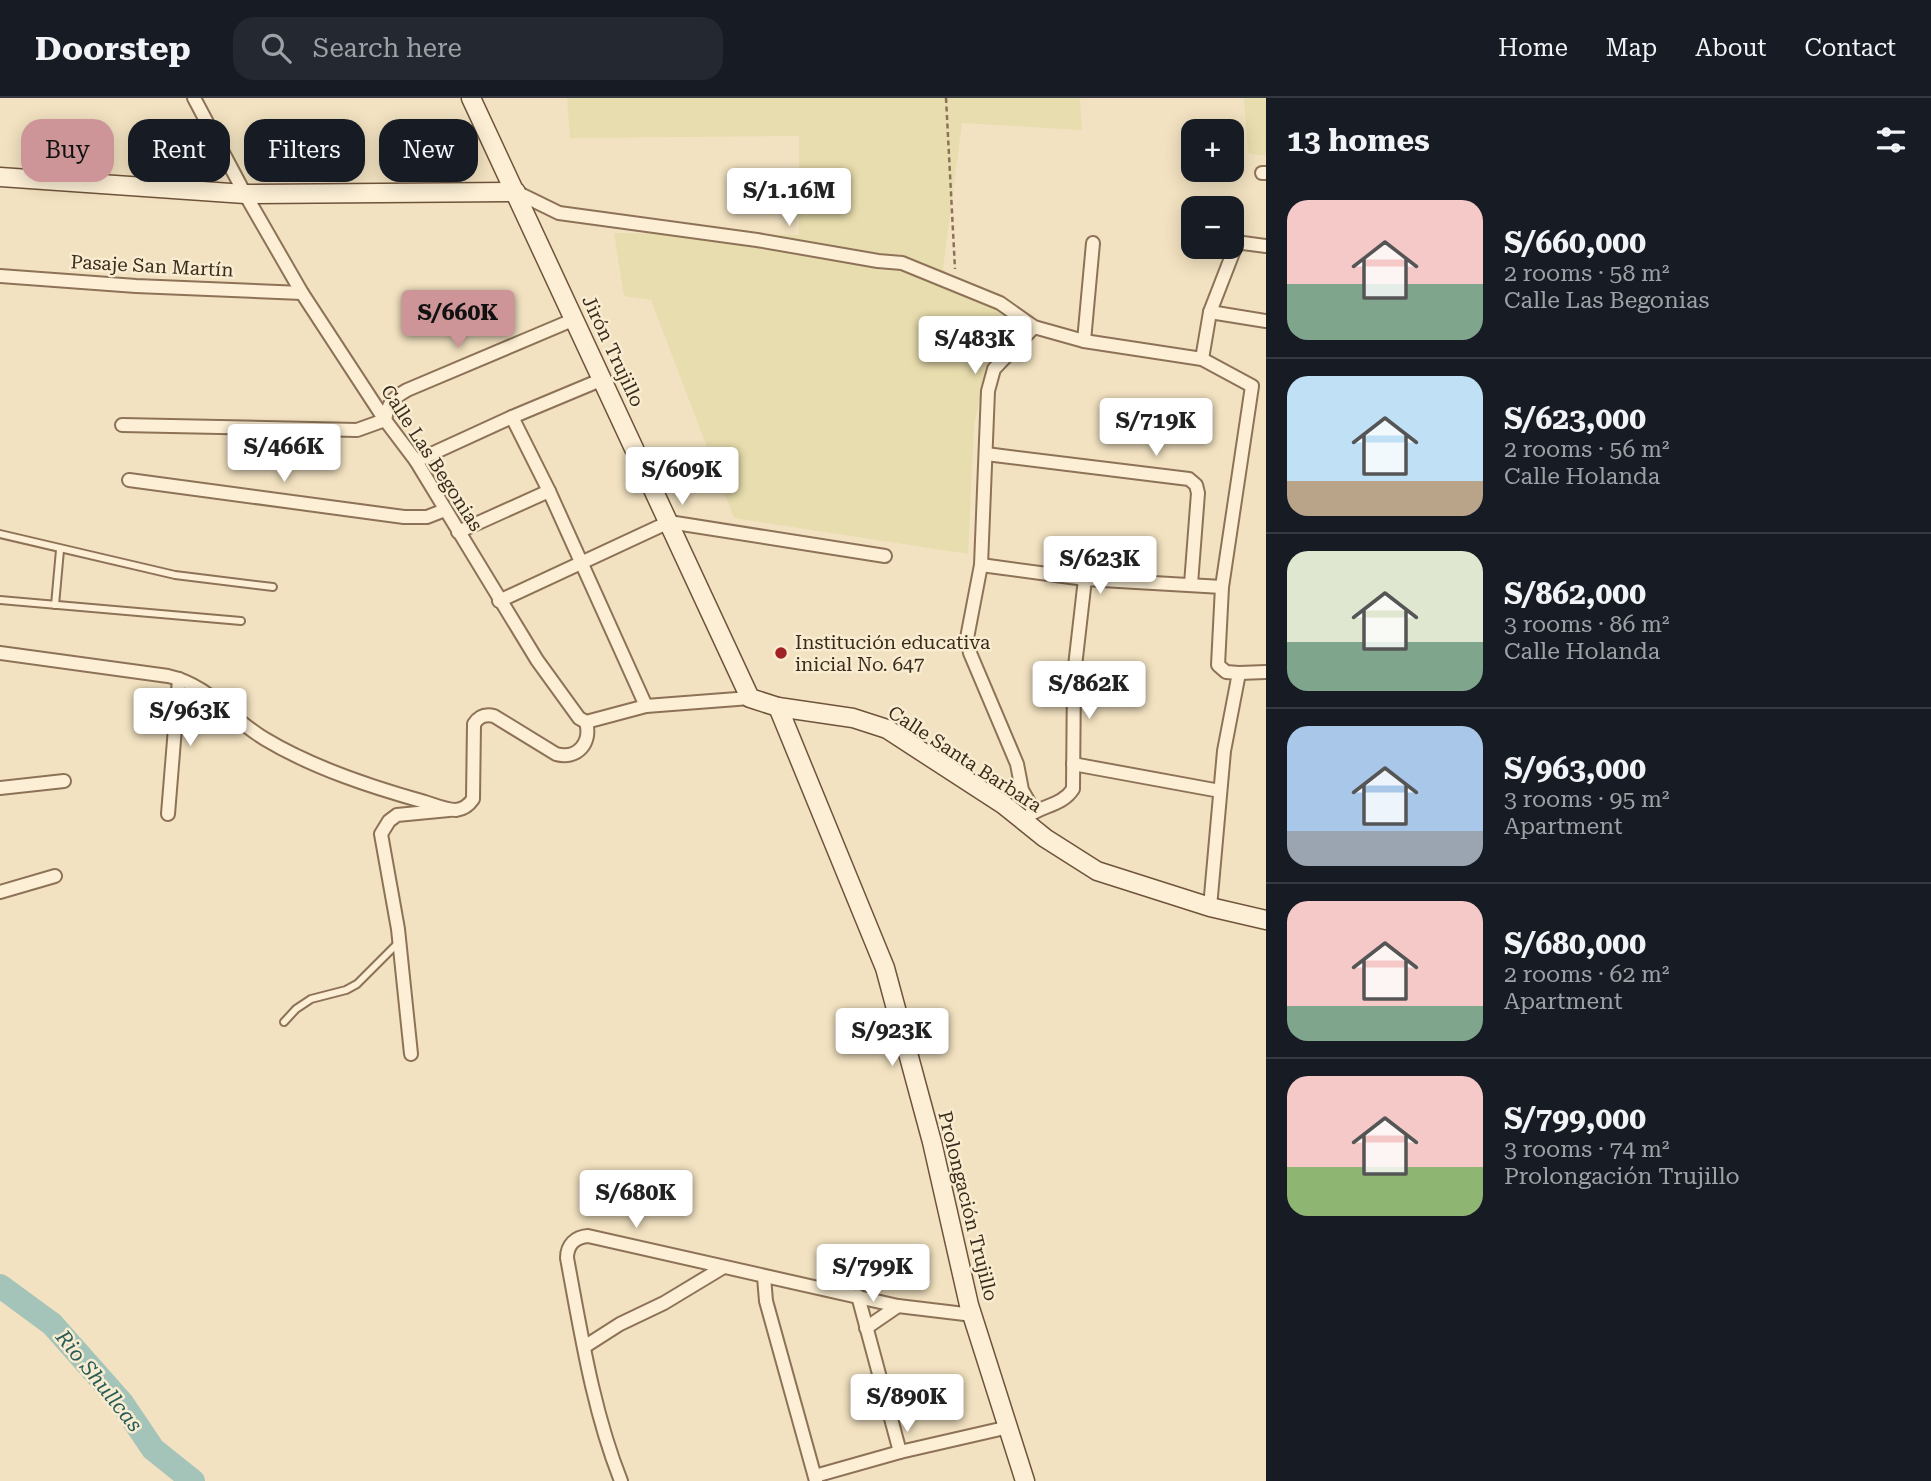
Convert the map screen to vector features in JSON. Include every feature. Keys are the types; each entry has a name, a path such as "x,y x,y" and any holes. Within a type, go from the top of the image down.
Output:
{"street":[{"name":"Calle Las Begonias","path":"194,98 302,293 385,420 416,461 537,660 579,718 586,722"},
{"name":"Jirón Trujillo","path":"471,98 750,698"},
{"path":"0,177 245,194 516,192 559,213 902,263 1000,303 1034,327 1084,341 1202,359 1252,386 1266,388"},
{"path":"1084,341 1093,243"},
{"path":"1202,359 1210,312 1236,245 1243,243 1266,246"},
{"name":"Pasaje San Martín","path":"0,276 136,286 302,293"},
{"path":"1210,312 1266,321"},
{"path":"122,425 358,430 385,420 387,405 394,397 407,390 575,319"},
{"path":"1034,327 995,369 988,391 981,565 967,638 970,653 1017,764 1029,815 1068,797 1073,789 1073,675 1085,579"},
{"path":"416,461 603,379"},
{"path":"1252,386 1222,587 1218,665 1226,671 1239,673 1266,671"},
{"path":"512,417 549,491 646,706"},
{"path":"986,454 1189,479 1196,485 1198,493 1191,584"},
{"path":"129,480 404,517 427,517 444,510"},
{"path":"458,532 549,491"},
{"path":"499,601 669,522 885,556"},
{"path":"981,565 1085,579 1222,587"},
{"path":"0,653 179,678 210,694 232,717 278,747 405,797 453,810"},
{"path":"1210,907 1224,751 1239,673"},
{"path":"168,814 179,678"},
{"name":"Calle Santa Barbara","path":"586,722 646,706 750,698 778,707 853,718 887,729 1004,805 1029,815 1045,838 1097,871 1210,907 1266,920"},
{"name":"Prolongación Trujillo","path":"778,707 885,968 932,1142 973,1315 1025,1481"},
{"path":"411,1054 400,942 381,834 384,827 397,815 453,810 467,806 473,799 474,724 480,717 494,716 556,754 566,756 577,753 584,745 588,736 586,722"},
{"path":"1073,764 1220,791"},
{"path":"0,788 64,781"},
{"path":"1004,805 1015,800 1022,790"},
{"path":"0,892 55,876"},
{"path":"621,1481 610,1454 584,1347 567,1258 568,1248 579,1237 588,1236 898,1306 973,1315"},
{"path":"584,1347 722,1268"},
{"path":"764,1277 766,1301 815,1479 900,1452 1009,1427"},
{"path":"858,1296 900,1452"},
{"path":"866,1328 898,1306"}],"lane":[{"path":"0,534 176,575 273,587"},
{"path":"55,605 60,550"},
{"path":"0,600 241,621"},
{"path":"284,1021 311,999 346,990 357,984 400,942"}],"path":[{"path":"946,98 956,285"}],"shaded area":[{"path":"567,98 1080,98 1082,130 962,123 943,269 1021,327 991,350 974,425 968,554 734,518 651,300 624,296 614,233 799,235 799,136 570,138"},
{"path":"1244,98 1266,98 1266,156 1248,153"}],"waterway":[{"name":"Rio Shullcas","path":"0,1286 52,1324 122,1403 153,1449 193,1481"}],"place":[{"name":"Institución educativa inicial No. 647","path":"781,653"}]}
